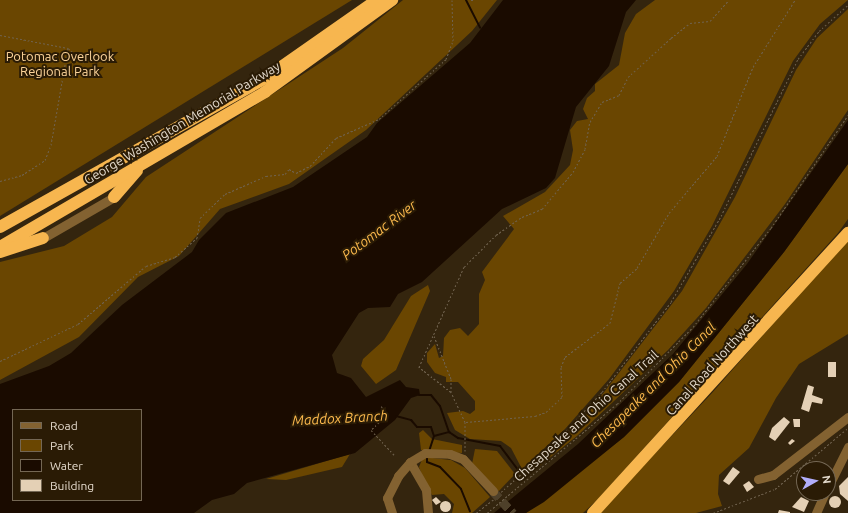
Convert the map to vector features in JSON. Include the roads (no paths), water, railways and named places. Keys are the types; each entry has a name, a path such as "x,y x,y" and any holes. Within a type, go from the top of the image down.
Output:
{"highway":[{"name":"George Washington Memorial Parkway","path":"0,227 267,77 375,6 392,0"},
{"name":"George Washington Memorial Parkway","path":"0,247 265,92 375,6"},
{"path":"114,197 143,164"},
{"name":"Canal Road Northwest","path":"593,513 848,233"},
{"path":"0,252 43,238"}],"street":[{"path":"43,238 114,197"},
{"path":"758,479 773,475 848,417"},
{"path":"836,472 848,449"},
{"path":"392,513 387,503 390,492 410,462 430,454 463,459 493,491"},
{"path":"410,462 426,490 428,513"},
{"path":"816,513 821,501"}],"water":[{"name":"Potomac River","path":"503,0 636,0 626,12 609,66 576,107 555,178 546,188 502,209 422,282 398,294 390,307 368,308 359,313 332,355 337,373 351,378 366,397 400,380 406,387 419,389 420,395 411,398 395,420 355,453 247,483 234,494 212,500 194,513 0,513 0,384 49,366 71,353 122,305 192,252 199,240 226,213 293,187 367,137 377,123 470,43"},
{"name":"Chesapeake and Ohio Canal","path":"848,120 848,164 784,252 679,382 624,437 544,502 526,513 494,513 578,444 673,354 747,264"}],"waterway":[{"path":"466,0 480,28"},
{"path":"419,395 431,395 440,406 449,432 458,438 500,446 519,471"},
{"name":"Maddox Branch","path":"396,416 411,420 417,427 431,427 434,436 429,451"},
{"path":"434,436 449,432"},
{"name":"Maddox Branch","path":"427,457 427,462 440,467 461,489 470,511"}],"tunnel":[{"path":"493,491 513,513"}],"park label":[{"name":"Potomac Overlook Regional Park","path":"60,64"}]}
